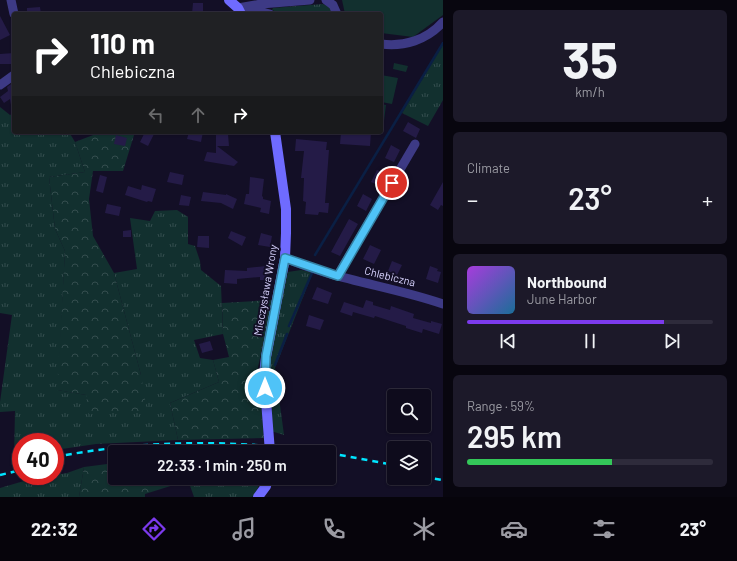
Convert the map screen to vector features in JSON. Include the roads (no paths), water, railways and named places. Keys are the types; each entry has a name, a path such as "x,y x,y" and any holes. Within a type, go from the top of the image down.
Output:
{"street":[{"path":"11,0 14,12"},
{"path":"229,0 240,11 251,8 310,0"},
{"path":"326,0 334,5 336,12"},
{"path":"251,8 262,12"},
{"path":"383,44 397,45 412,42 432,32 443,22"},
{"path":"0,85 12,76"},
{"name":"Mieczysława Wrony","path":"269,445 264,375 266,356 285,258 286,209 275,134"},
{"path":"338,276 415,144"},
{"name":"Chlebiczna","path":"285,258 338,276 424,297 443,304"},
{"path":"261,496 266,485"}],"waterway":[{"path":"315,255 443,43"},
{"path":"289,326 312,273"},
{"path":"275,365 287,334"}],"railway":[{"path":"154,445 187,443 253,445"},
{"path":"64,455 108,449"},
{"path":"336,454 387,464"},
{"path":"0,475 12,472"},
{"path":"431,478 443,480"}]}
